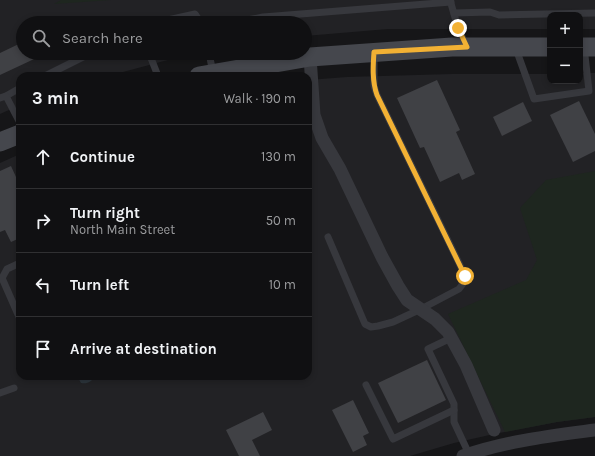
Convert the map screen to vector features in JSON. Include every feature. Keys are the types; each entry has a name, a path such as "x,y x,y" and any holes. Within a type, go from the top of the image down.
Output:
{"main road":[{"path":"312,57 467,47 547,47"},
{"path":"214,72 253,60"},
{"path":"0,142 16,136"}],"street":[{"path":"310,60 311,72"},
{"path":"312,86 314,115 322,138 340,169 382,257 407,300 436,319 448,332 466,365 494,430"},
{"path":"466,455 482,449 543,436 595,430"}],"lane":[{"path":"302,16 450,1 458,28 467,47"},
{"path":"454,13 490,12 499,15 595,13"},
{"path":"186,16 195,14 196,16"},
{"path":"515,47 534,99 589,91 586,47"},
{"path":"328,237 365,324 370,327 393,322 421,309 459,289 466,281 465,276 374,86 374,52"},
{"path":"53,72 77,60"},
{"path":"152,60 156,72"},
{"path":"205,72 207,60"},
{"path":"16,90 3,97 16,117"},
{"path":"16,265 7,269 2,278 16,310"},
{"path":"451,338 428,349 454,404 454,422 466,455"},
{"path":"366,385 392,439 454,410"},
{"path":"0,393 14,388"}],"shaded area":[{"path":"0,0 595,0 595,29 583,29 583,12 547,12 547,29 388,29 312,35 312,16 16,16 16,60 168,60 123,72 16,72 16,107 0,114"},
{"path":"61,0 111,0 54,4"},
{"path":"583,73 595,73 595,417 557,422 494,434 454,443 410,456 0,456 0,163 16,156 16,380 312,380 312,80 347,77 452,74 547,74 547,84 583,84"},
{"path":"595,171 595,417 557,422 505,432 448,314 526,280 537,260 520,208 546,180"},
{"path":"79,380 92,380 87,383 81,383"}],"building":[{"path":"16,45 16,60 32,60 0,75 0,53"},
{"path":"437,80 460,130 456,132 475,174 462,180 459,173 440,182 424,147 420,148 397,98"},
{"path":"579,101 595,134 595,151 573,162 550,115"},
{"path":"523,102 532,121 502,136 493,117"},
{"path":"11,166 16,177 16,240 11,242 5,230 0,232 0,171"},
{"path":"427,360 446,400 398,423 378,383"},
{"path":"353,400 369,433 363,436 367,445 353,452 332,410"},
{"path":"263,412 272,430 252,440 260,456 239,456 226,430"}],"route":[{"path":"458,28 467,47 374,52 373,71 374,86 377,95 465,276"}]}
